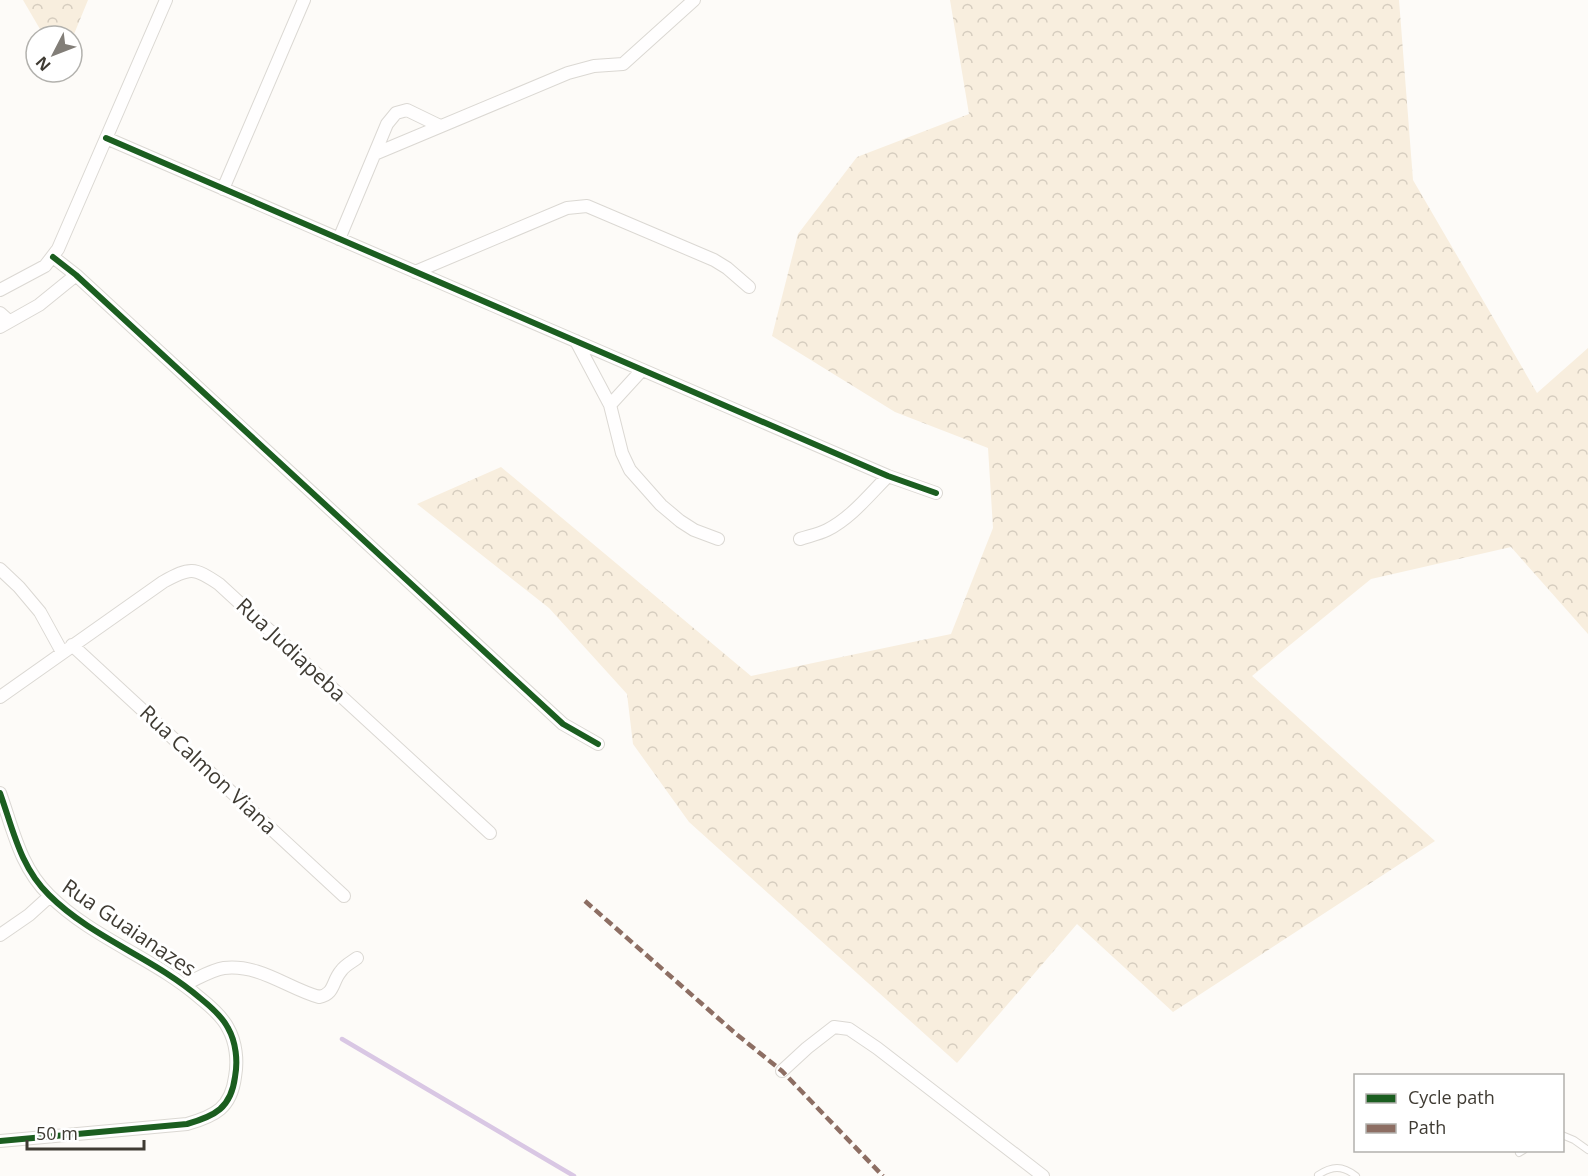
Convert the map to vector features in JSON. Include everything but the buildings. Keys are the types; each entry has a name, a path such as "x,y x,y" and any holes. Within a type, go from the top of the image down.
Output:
{"street":[{"path":"1,288 33,274 53,257 166,0"},
{"path":"223,189 304,0"},
{"path":"376,153 568,73 594,66 623,64 694,0"},
{"path":"339,239 387,124 401,110 407,110 440,126"},
{"path":"106,138 888,476 936,493"},
{"path":"415,272 567,208 587,206 714,260 749,287"},
{"path":"53,257 76,275 563,724 598,744"},
{"path":"3,320 39,305 76,275"},
{"path":"576,341 610,405 622,453 630,470 661,505 680,521 694,530 718,539"},
{"path":"610,405 642,370"},
{"path":"800,539 836,525 888,476"},
{"name":"Rua Calmon Viana","path":"0,569 40,612 67,649 344,896"},
{"name":"Rua Judiapeba","path":"0,697 163,582 183,571 200,572 219,584 490,833"},
{"name":"Rua Guaianazes","path":"0,793 15,840 32,876 50,896 94,928 185,984 213,1009 228,1028 234,1045 237,1065 230,1097 222,1108 209,1117 187,1124 0,1141"},
{"path":"0,936 50,896"},
{"path":"185,984 222,968 239,968 273,977 319,997 330,992 341,970 357,958"},
{"path":"782,1071 834,1027 849,1029 1043,1176"}],"lane":[{"path":"1564,1135 1588,1150"},
{"path":"1318,1175 1337,1167 1349,1170 1356,1176"}],"green space":[{"path":"23,0 88,0 78,24 37,24"},
{"path":"950,0 1399,0 1413,180 1537,393 1588,348 1588,634 1511,547 1371,579 1252,676 1435,841 1173,1012 1077,924 957,1063 689,822 633,744 627,694 549,608 417,504 501,467 751,676 951,634 993,528 988,448 895,412 772,336 798,234 857,157 969,114"}],"waterway":[{"path":"342,1039 574,1176"}],"marked path":[{"path":"585,901 735,1033 782,1071 883,1176"}],"cycle path":[{"path":"106,138 888,476 936,493"},
{"path":"53,257 76,275 563,724 598,744"},
{"path":"0,793 24,860 49,895 84,924 163,971 212,1008 231,1033 236,1052 235,1077 230,1096 220,1109 206,1118 187,1124 0,1141"}]}
